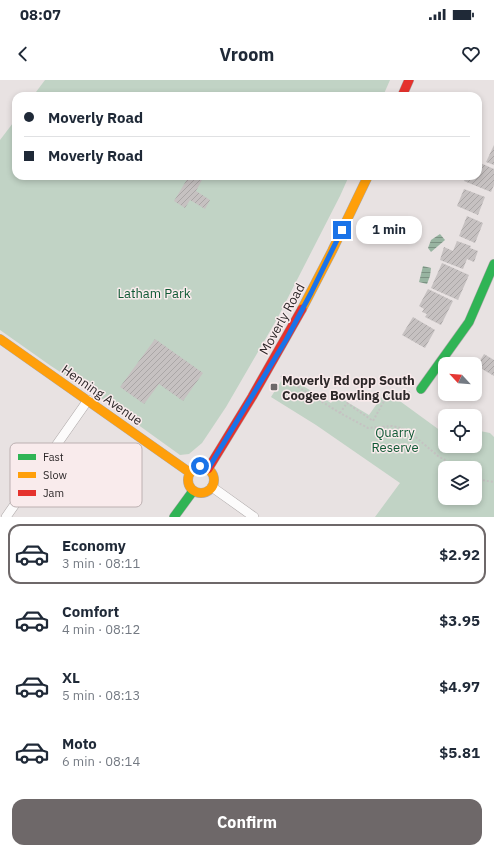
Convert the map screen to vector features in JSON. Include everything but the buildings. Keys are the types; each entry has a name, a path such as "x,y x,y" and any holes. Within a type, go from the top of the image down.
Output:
{"street":[{"path":"404,92 409,80"},
{"name":"Moverly Road","path":"208,469 276,357 311,293 366,180"},
{"path":"421,389 469,322 494,264"},
{"name":"Henning Avenue","path":"0,339 189,472"},
{"path":"58,443 88,400"},
{"path":"200,466 208,469 214,479 212,487 201,493 193,491 187,480 189,472 200,466"},
{"path":"212,487 254,517"},
{"path":"174,517 193,491"},
{"path":"6,517 13,507"}],"path":[{"path":"281,376 340,413 368,428 392,426 401,428 412,434 438,456 446,461"},
{"path":"340,413 347,403 373,421 388,394 394,396 421,389"},
{"path":"482,480 494,482"}],"green space":[{"path":"45,80 390,80 385,92 36,92"},
{"name":"Latham Park","path":"12,124 12,180 347,180 277,319 226,407 202,443 189,454 180,455 105,401 51,366 0,330 0,140"},
{"name":"Quarry Reserve","path":"285,375 331,403 337,396 369,415 386,391 438,429 438,453 482,453 482,431 490,433 494,437 494,517 375,517 400,483 316,425 271,397"}],"shaded area":[{"path":"440,234 445,240 431,252 428,248 431,240"},
{"path":"423,266 431,268 427,284 419,282"}],"traffic: fast":[{"path":"421,389 469,322 494,264"},
{"path":"174,517 193,491"}],"traffic: slow":[{"path":"302,309 366,180"},
{"path":"0,339 189,472"},
{"path":"201,467 210,471 214,480 210,489 201,493 192,489 188,480 192,471 201,467"}],"traffic: jam":[{"path":"404,92 409,80"},
{"path":"208,469 252,397 302,309"}],"place":[{"name":"Moverly Rd opp South Coogee Bowling Club","path":"274,387"}],"route":[{"path":"200,466 208,469 286,340 342,230"}]}
